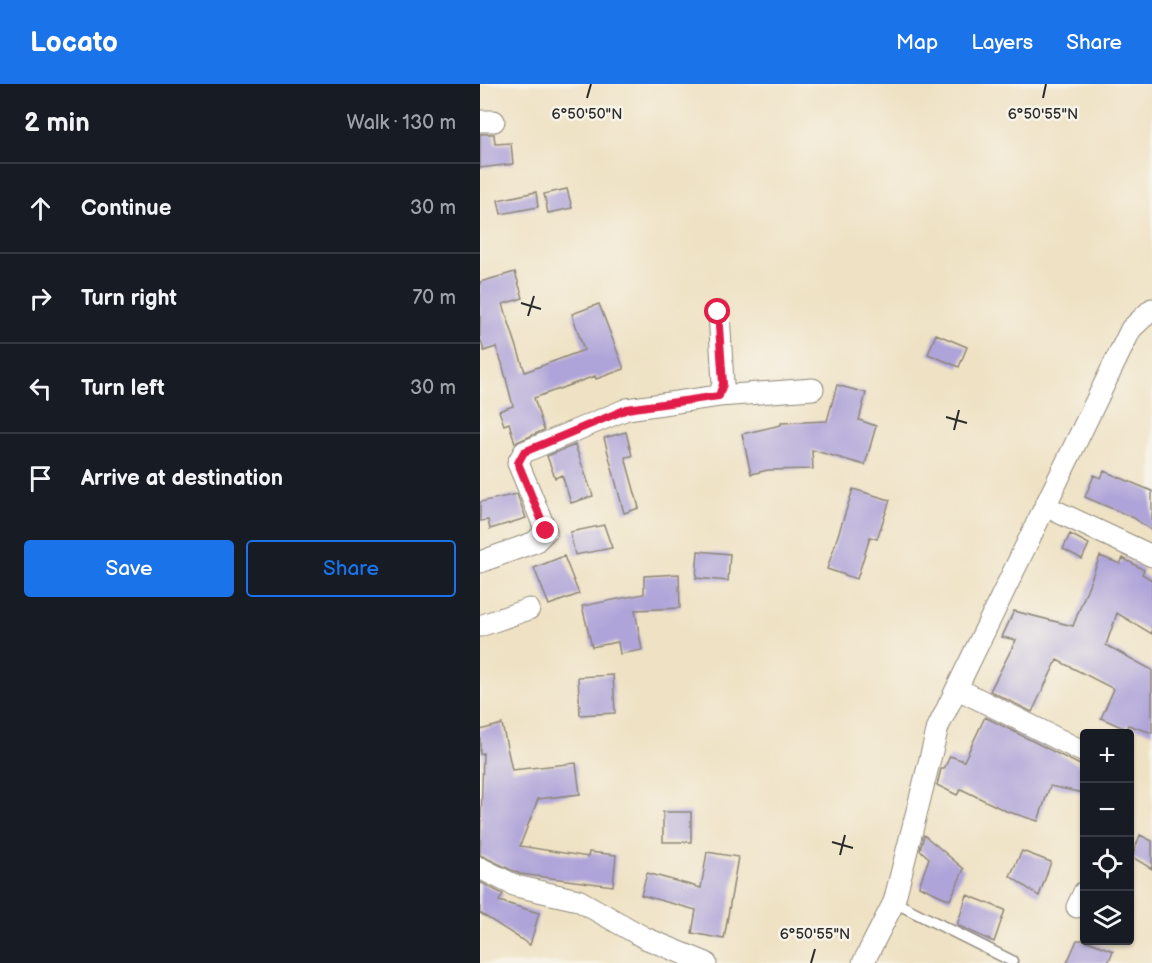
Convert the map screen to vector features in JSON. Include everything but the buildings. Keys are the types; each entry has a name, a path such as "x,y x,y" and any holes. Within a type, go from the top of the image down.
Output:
{"street":[{"path":"863,963 894,902 938,728 1131,329 1152,309"},
{"path":"718,312 723,384 719,396"},
{"path":"480,562 535,542 546,531 518,463 524,452 627,409 719,396 813,388"},
{"path":"1045,506 1152,556"},
{"path":"480,626 529,609"},
{"path":"958,689 1080,750"},
{"path":"480,868 516,886 578,900 645,938 706,963"}],"lane":[{"path":"894,902 1012,961"}],"route":[{"path":"546,531 518,463 524,452 627,409 719,396 723,384 718,312"}]}
